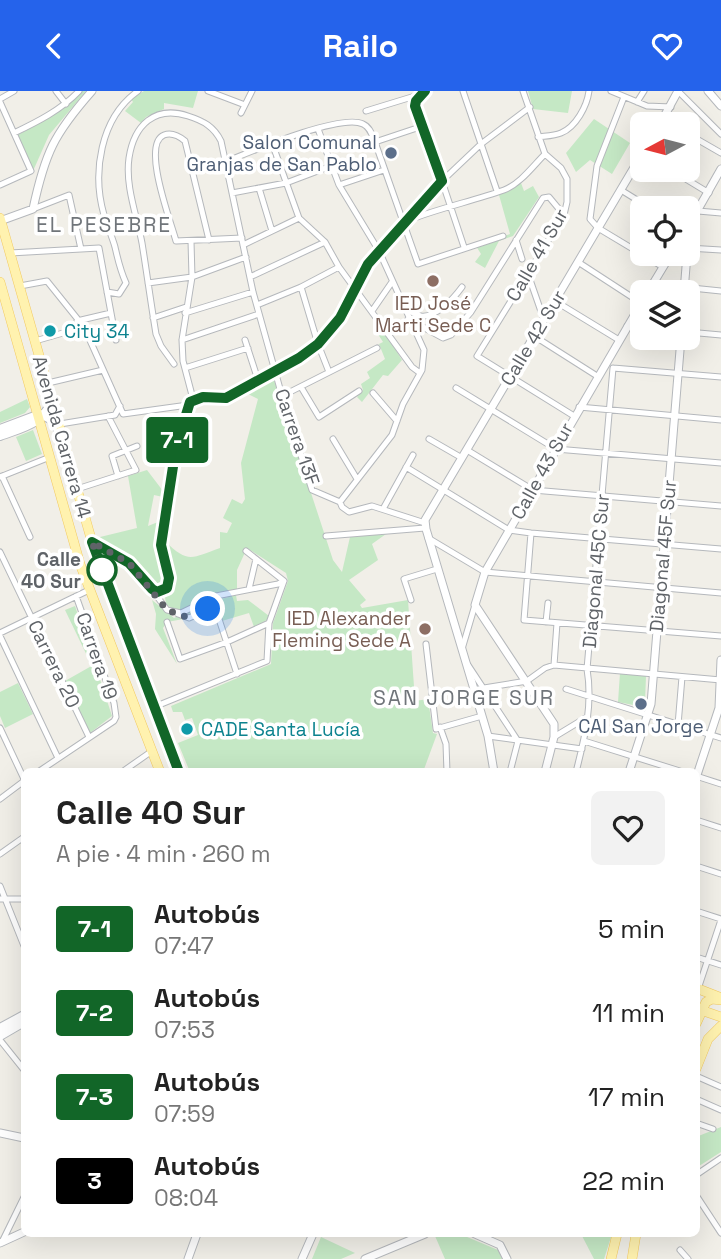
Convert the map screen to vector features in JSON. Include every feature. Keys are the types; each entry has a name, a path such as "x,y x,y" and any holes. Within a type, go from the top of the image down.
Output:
{"main road":[{"name":"Avenida Carrera 14","path":"0,220 92,542 177,768"},
{"name":"Avenida Carrera 14","path":"0,282 89,590 158,768"},
{"path":"0,436 41,417 52,399"},
{"path":"0,429 41,417 51,420 59,432 77,489"},
{"path":"700,989 721,999"},
{"path":"700,1008 708,1001 721,999"},
{"path":"700,1009 721,1017"},
{"path":"0,1028 21,1017"},
{"path":"0,1038 21,1024"},
{"path":"700,1059 708,1039 721,1026"},
{"path":"611,1259 616,1237"},
{"path":"632,1259 636,1237"}],"street":[{"path":"0,185 31,171 0,101 14,91"},
{"path":"56,91 66,103"},
{"path":"14,133 38,122 79,91"},
{"path":"33,209 42,167 53,143 92,91"},
{"path":"107,292 119,294 126,283 118,266 115,247 104,215 100,157 106,133 122,107 138,91"},
{"path":"208,91 245,105"},
{"path":"241,113 253,91"},
{"path":"425,91 415,106 464,247"},
{"path":"463,91 497,191"},
{"name":"Calle 41 Sur","path":"510,377 477,356 564,215 568,202 567,179 561,168 545,154 523,91"},
{"path":"538,137 564,132 583,111 589,91"},
{"path":"611,91 647,106 671,107"},
{"path":"638,102 644,91"},
{"path":"668,112 678,91 721,134"},
{"path":"708,91 721,106"},
{"path":"366,111 415,96 419,98"},
{"path":"624,97 597,166 592,222 663,267 655,280"},
{"path":"20,286 47,281 84,327 124,414 191,402 203,397 224,399 318,344 340,318 368,264 419,206 481,144 530,107"},
{"name":"Carrera 13F","path":"148,283 128,176 132,146 143,125 152,117 166,112 177,112 193,117 215,131 221,141 253,292 312,490 340,502 349,512 369,506 425,526"},
{"path":"0,123 8,119"},
{"path":"226,163 272,143 318,129 351,121 362,123 370,129 418,264 503,236"},
{"path":"375,142 423,126"},
{"path":"318,129 339,185 379,251 424,350 425,360 384,447 340,502"},
{"path":"209,240 185,141 180,137 163,135 154,148 156,167 176,241 191,241 209,240 242,238"},
{"path":"700,141 721,153"},
{"path":"272,143 299,218 325,242 339,267 412,367 420,373"},
{"path":"404,223 515,183 545,154"},
{"path":"232,193 286,183 331,166"},
{"path":"700,208 719,179 721,169"},
{"path":"339,185 384,170"},
{"name":"Calle 42 Sur","path":"425,526 443,489 630,175"},
{"path":"691,182 709,193"},
{"path":"259,188 272,231"},
{"path":"621,190 631,196"},
{"path":"0,220 69,195 81,249"},
{"path":"408,319 443,338 452,335 471,312 545,196 549,197 564,215"},
{"path":"419,206 422,215"},
{"path":"700,211 721,213"},
{"path":"243,245 299,218"},
{"path":"516,240 522,259"},
{"path":"152,589 157,592 168,586 169,578 161,545 174,456 191,402 183,340 192,277 191,241"},
{"path":"250,277 325,242"},
{"path":"10,253 99,249 116,340"},
{"path":"700,250 721,250"},
{"path":"174,364 161,346 153,318 148,283 192,277 246,257"},
{"path":"578,262 630,294"},
{"path":"257,305 301,288 339,267"},
{"path":"528,274 544,320"},
{"path":"372,311 392,282"},
{"path":"405,309 421,316 428,315 454,298 462,287"},
{"path":"301,288 329,373"},
{"path":"700,290 721,291"},
{"path":"153,318 253,292"},
{"path":"555,300 619,340"},
{"path":"77,321 111,313"},
{"path":"183,340 260,314"},
{"name":"Calle 43 Sur","path":"462,649 485,572 630,321"},
{"path":"35,341 84,327"},
{"path":"700,333 721,335"},
{"path":"534,336 597,376"},
{"path":"246,340 258,380"},
{"path":"185,368 248,348"},
{"path":"282,396 377,348"},
{"name":"Diagonal 45F Sur","path":"630,768 648,715 653,675 680,350"},
{"path":"603,367 721,377"},
{"name":"Diagonal 45C Sur","path":"577,768 588,726 587,669 613,368"},
{"path":"48,383 103,370"},
{"path":"510,377 574,416"},
{"path":"301,387 319,417 359,391"},
{"path":"456,388 556,449 721,463"},
{"path":"373,393 397,421"},
{"path":"60,424 115,415 120,406"},
{"path":"579,407 721,420"},
{"path":"77,489 136,470 108,417"},
{"path":"333,439 357,479"},
{"path":"429,439 462,458"},
{"path":"118,476 112,456 137,446"},
{"path":"467,450 533,490 721,506"},
{"path":"383,509 413,455"},
{"path":"30,537 1,477 50,457"},
{"path":"406,467 509,530 721,549"},
{"path":"327,536 425,526 488,736 493,768"},
{"path":"531,533 524,620 721,636"},
{"path":"428,538 485,572 721,593"},
{"path":"92,542 129,563 152,589 163,607 172,612 189,618 211,608 216,610 237,674"},
{"path":"246,551 284,581"},
{"name":"Carrera 20","path":"0,552 89,737"},
{"path":"249,589 256,559"},
{"path":"411,600 404,579 437,569"},
{"path":"172,612 186,611 216,596 284,581"},
{"path":"154,707 267,661 270,623 284,581"},
{"path":"58,758 0,635 89,590"},
{"name":"Carrera 19","path":"76,596 116,715 114,721 89,737"},
{"path":"546,622 548,603"},
{"path":"475,605 554,724 546,768"},
{"path":"167,622 180,659 270,623"},
{"path":"554,666 557,623"},
{"path":"426,644 438,728 446,744 447,768"},
{"path":"465,659 518,741 511,768"},
{"path":"700,768 721,702 721,660"},
{"path":"484,688 527,681 545,668 554,666 720,680"},
{"path":"678,725 682,677"},
{"path":"566,689 721,738"},
{"path":"438,728 482,716"},
{"path":"553,741 587,716"},
{"path":"0,728 21,774"},
{"path":"488,736 518,741 553,741 582,749"},
{"path":"44,768 89,737"},
{"path":"584,741 672,768"},
{"path":"128,768 152,751"},
{"path":"700,778 721,784"},
{"path":"0,799 21,782"},
{"path":"700,821 721,828"},
{"path":"0,854 21,839"},
{"path":"700,867 721,874"},
{"path":"0,886 21,939"},
{"path":"3,899 21,899"},
{"path":"700,912 721,919 700,980"},
{"path":"700,958 721,965"},
{"path":"0,1038 21,1066"},
{"path":"700,1078 721,1087"},
{"path":"700,1100 721,1110"},
{"path":"700,1124 713,1129"},
{"path":"0,1133 21,1137"},
{"path":"700,1172 721,1158"},
{"path":"700,1201 721,1233"},
{"path":"1,1240 21,1203"},
{"path":"1,1240 21,1233"},
{"path":"188,1259 197,1237"},
{"path":"302,1259 312,1237"},
{"path":"365,1259 418,1237"},
{"path":"482,1237 499,1245 507,1259"},
{"path":"677,1259 680,1250 688,1259"}],"green space":[{"path":"81,91 86,91 49,135 33,171 18,135 52,115"},
{"path":"144,91 198,91 193,108 164,103 164,109 146,117 141,123 125,111 133,102 131,99"},
{"path":"528,91 572,91 568,113 533,109"},
{"path":"594,119 630,143 612,174 590,160 576,172 566,153"},
{"path":"521,183 524,191 533,186 539,197 513,236 499,241 485,268 475,262 481,254 476,246 510,234 499,195"},
{"path":"381,326 402,360 388,376 383,375 362,402 357,397 363,390 361,384 370,378 367,372 385,359 379,344 383,342 376,331"},
{"path":"273,377 333,560 342,572 350,537 386,534 372,544 378,560 349,580 366,600 360,605 362,608 408,600 415,701 428,699 433,733 437,734 424,768 188,768 178,743 198,735 192,718 185,720 182,712 173,712 171,706 271,664 273,623 288,581 286,573 247,548 237,570 237,589 211,595 182,609 177,610 166,604 165,597 173,584 173,577 165,541 179,553 191,557 220,548 220,532 227,533 232,523 223,518 232,499 242,504 245,499 241,463 258,399 244,392"},
{"path":"27,399 30,407 25,413 0,423 0,412"},
{"path":"33,430 42,454 26,461 16,437"},
{"path":"147,470 163,491 163,497 154,495 148,526 158,522 155,544 164,582 160,587 155,585 133,559 96,538 137,528 128,476"},
{"path":"236,595 237,601 248,600 269,616 267,620 254,627 249,613 222,621 215,604 189,618 167,622 163,628 177,664 155,629 156,614 152,600 174,618 202,604"},
{"path":"75,606 94,661 91,664 65,610"},
{"path":"95,664 112,716 90,733 65,681"},
{"path":"620,673 646,676 645,703 639,703 638,706 618,702"},
{"path":"18,683 33,714 5,728 0,716 0,692"},
{"path":"721,1127 721,1152 700,1165 700,1135"},
{"path":"321,1237 355,1253 341,1259 312,1259"},
{"path":"435,1237 467,1237 498,1250 502,1259 445,1259"},
{"path":"583,1237 611,1237 604,1259 594,1259"}],"bus line":[{"name":"7-1","path":"177,768 92,542 129,563 152,589 157,592 167,588 169,578 161,545 174,456 188,405 197,398 226,398 299,358 318,344 335,325 368,264 442,181 415,106 425,91"}],"place":[{"name":"Salon Comunal Granjas de San Pablo","path":"391,153"},
{"name":"IED José Marti Sede C","path":"433,281"},
{"name":"City 34","path":"50,331"},
{"name":"Calle 40 Sur","path":"102,570"},
{"name":"IED Alexander Fleming Sede A","path":"425,629"},
{"name":"CAI San Jorge","path":"641,704"},
{"name":"CADE Santa Lucía","path":"187,729"}],"district":[{"name":"EL PESEBRE","path":"104,224"},
{"name":"SAN JORGE SUR","path":"464,697"}],"route":[{"path":"102,570 104,576 92,542 129,563 167,610 189,618 208,609"}]}
